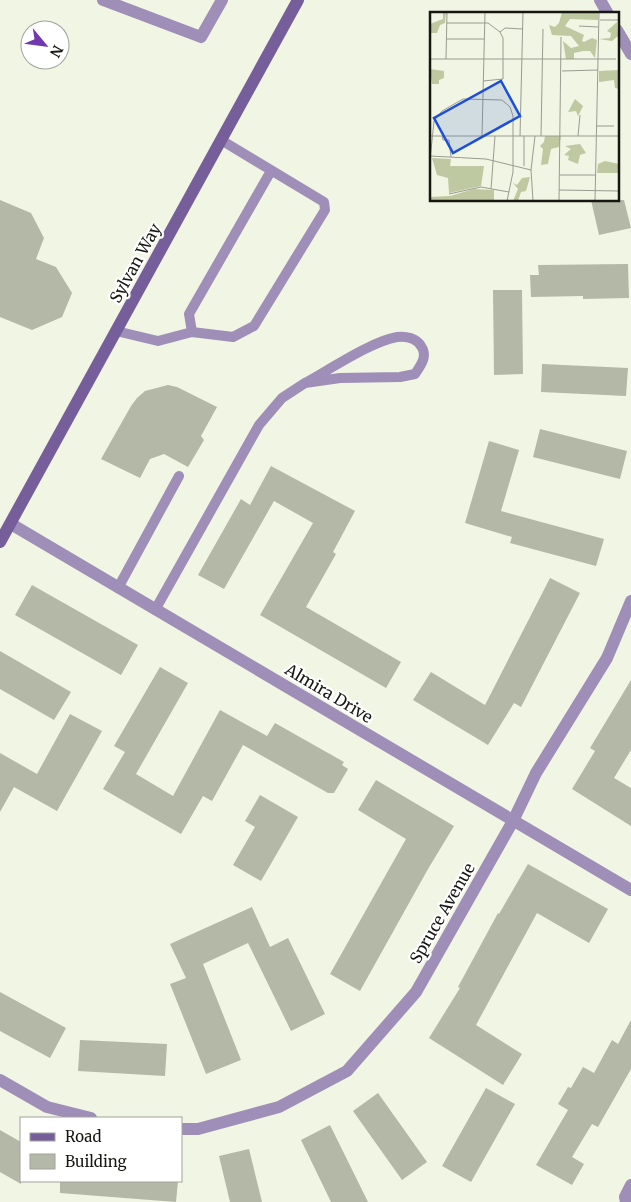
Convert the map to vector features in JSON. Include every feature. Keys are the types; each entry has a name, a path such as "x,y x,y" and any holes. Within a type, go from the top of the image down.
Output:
{"main road":[{"name":"Sylvan Way","path":"0,542 298,0"}],"street":[{"path":"103,0 201,37 222,0"},
{"path":"600,0 607,12"},
{"path":"618,32 631,54"},
{"name":"Almira Drive","path":"10,524 631,890"},
{"name":"Spruce Avenue","path":"182,1128 198,1129 279,1107 347,1071 416,992 513,821 536,773 607,658 631,601"},
{"path":"0,1080 47,1107 86,1117"},
{"path":"626,1202 625,1197 631,1185"}],"lane":[{"path":"116,331 158,341 192,332 233,337 254,326 324,210 324,202 221,140"},
{"path":"192,332 189,314 271,171"},
{"path":"155,610 259,426 282,398 305,383 377,343 396,337 408,337 418,342 424,350 423,361 415,374 400,377 340,378 305,383"},
{"path":"118,588 179,476"}],"building":[{"path":"0,200 31,213 44,238 36,259 56,267 72,293 62,317 32,330 0,317"},
{"path":"624,200 631,228 599,235 591,201"},
{"path":"628,264 629,298 583,299 583,296 531,297 530,275 539,275 538,265"},
{"path":"493,290 522,290 523,374 494,375"},
{"path":"542,364 628,368 626,396 541,392"},
{"path":"168,385 177,387 217,407 201,436 204,440 188,467 164,454 150,459 140,478 101,459 137,398 145,391"},
{"path":"540,429 627,451 620,479 533,457"},
{"path":"489,441 519,450 501,511 604,539 596,566 510,543 512,537 465,523"},
{"path":"271,466 355,511 333,552 336,554 306,607 401,662 386,688 260,615 313,523 274,501 224,589 198,575 241,499 250,505"},
{"path":"550,578 580,593 521,707 514,703 488,745 413,700 431,672 485,705"},
{"path":"32,585 138,645 121,675 15,615"},
{"path":"0,651 71,692 54,720 0,689"},
{"path":"160,667 188,683 136,774 173,796 220,710 267,736 275,723 344,762 342,765 348,769 334,793 328,793 243,745 212,801 203,796 181,834 103,789 125,752 114,746"},
{"path":"631,680 631,750 614,778 631,788 631,826 572,789 595,751 590,748"},
{"path":"70,714 102,731 57,811 14,787 0,812 0,753 37,774"},
{"path":"376,780 454,826 360,991 330,974 406,839 358,810"},
{"path":"260,795 298,817 261,881 233,865 255,827 245,821"},
{"path":"528,864 608,909 589,943 537,913 476,1025 522,1054 503,1085 429,1038 460,988 458,987 498,913"},
{"path":"252,907 270,947 288,938 325,1014 291,1031 248,943 203,964 241,1060 206,1074 170,984 186,978 170,944"},
{"path":"0,992 66,1028 50,1058 0,1031"},
{"path":"631,1020 631,1069 598,1127 592,1124 572,1157 584,1164 572,1185 536,1165 568,1110 558,1104 568,1087 571,1088 583,1067 594,1073 612,1040 618,1044"},
{"path":"80,1040 167,1044 165,1076 78,1071"},
{"path":"486,1088 515,1104 471,1182 442,1166"},
{"path":"378,1093 427,1162 402,1180 353,1111"},
{"path":"330,1125 368,1202 331,1202 301,1140"},
{"path":"0,1130 20,1141 21,1184 0,1172"},
{"path":"249,1149 262,1202 230,1202 219,1156"},
{"path":"60,1182 178,1182 176,1202 60,1193"}]}
